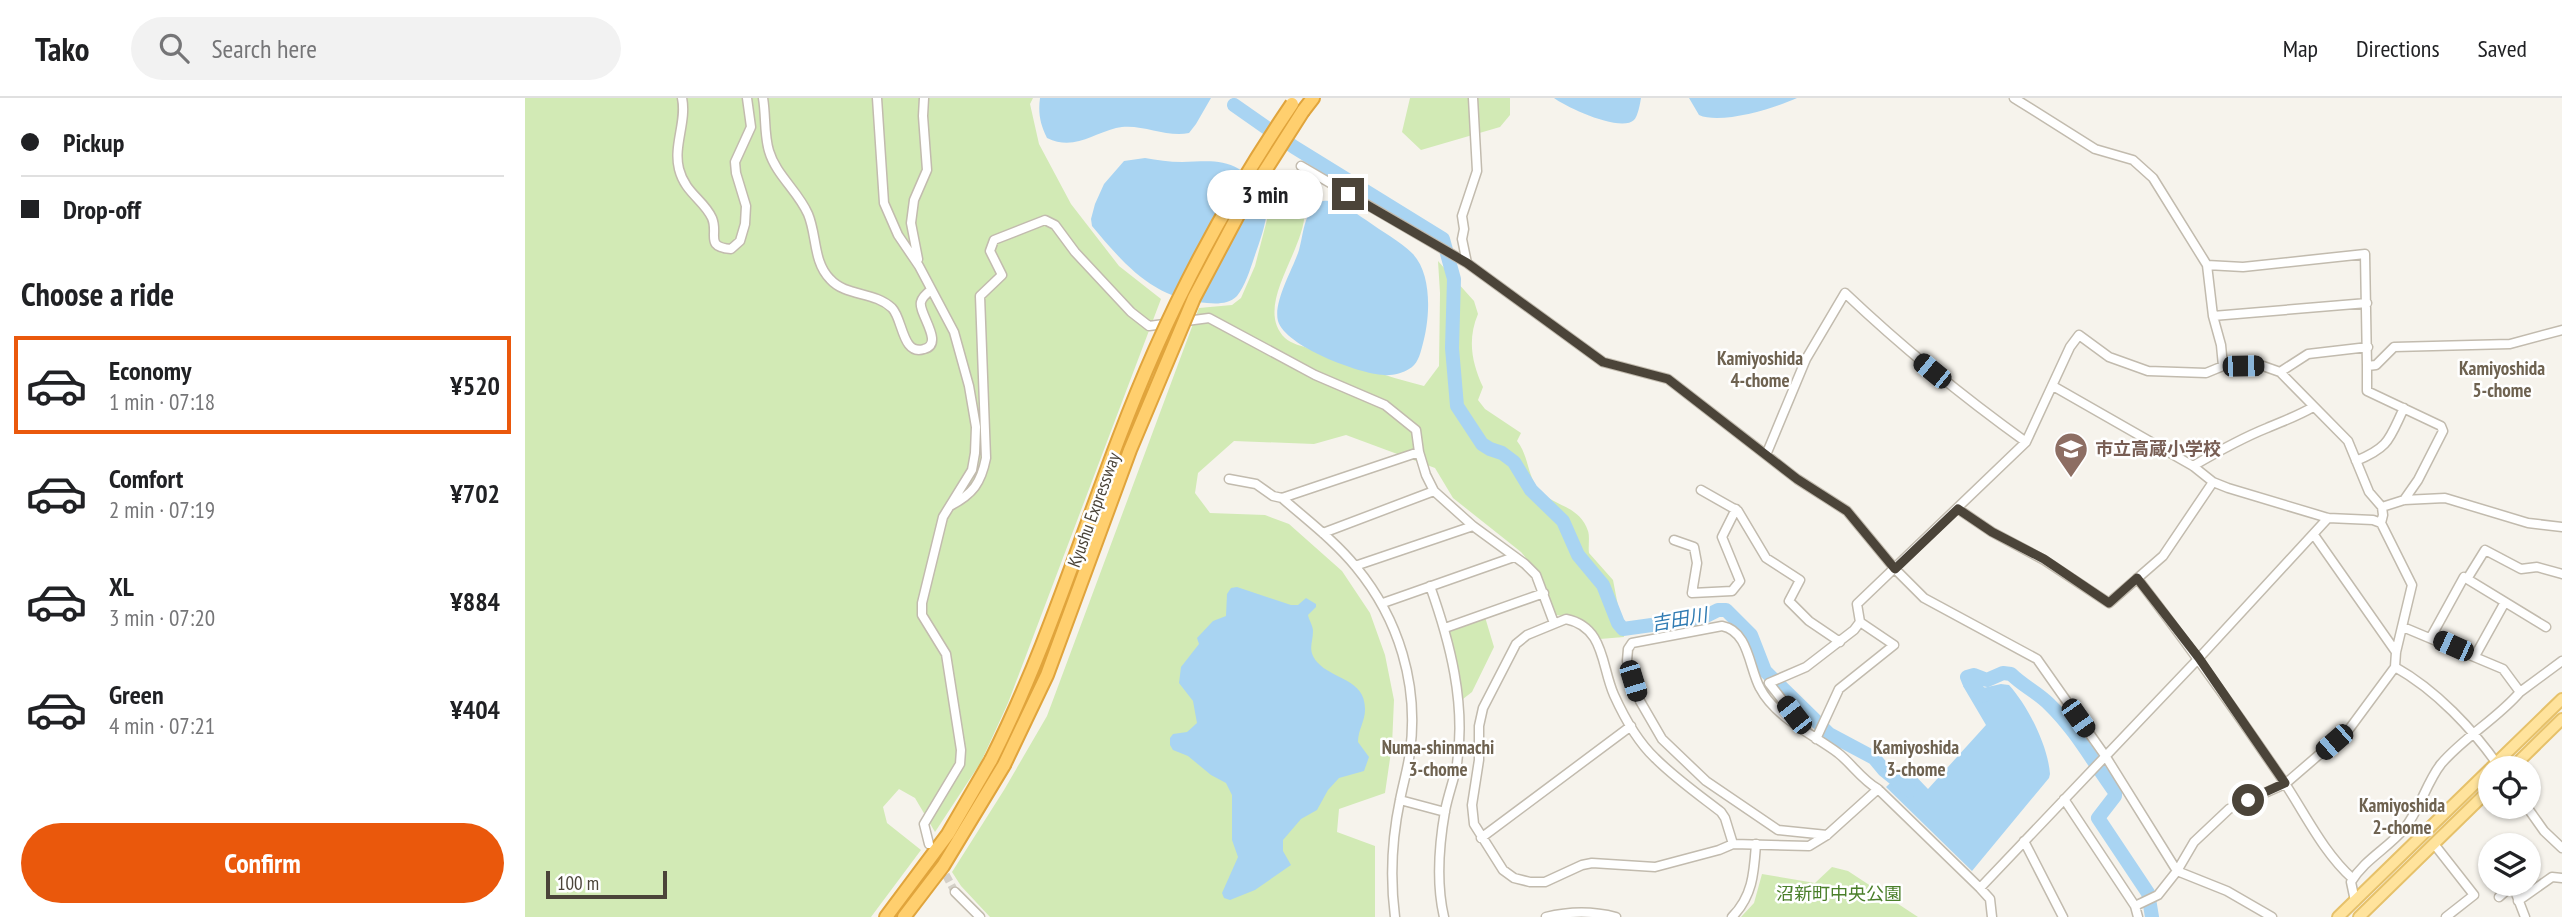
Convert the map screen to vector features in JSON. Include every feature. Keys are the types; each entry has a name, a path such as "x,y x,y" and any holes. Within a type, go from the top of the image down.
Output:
{"highway":[{"name":"Kyushu Expressway","path":"886,917 948,834 991,760 1034,669 1154,351 1201,256 1233,196 1297,104 1313,98"},
{"name":"Kyushu Expressway","path":"904,917 949,857 1005,765 1047,675 1130,450 1194,298 1297,104"}],"main road":[{"path":"2505,756 2562,699"},
{"path":"2524,756 2562,719"},
{"path":"2338,917 2478,782"},
{"path":"2359,917 2478,801"}],"street":[{"path":"682,98 683,124 678,166 689,191 714,221 716,245 731,249 740,241 745,224 745,206 735,162 751,127 747,98"},
{"path":"763,98 769,150 779,171 809,216 818,259 829,278 845,290 876,298 891,307 908,344 917,350 930,347 932,341 921,307 921,300 931,290"},
{"path":"877,98 884,203 898,235 919,266 954,332 969,386 976,427 972,470 943,517 922,603 922,615 946,654 961,750 960,764 924,824 929,844"},
{"path":"919,266 911,223 914,200 927,170 924,98"},
{"path":"1467,263 1462,239 1462,216 1477,171 1473,98"},
{"path":"2014,98 2095,149 2133,160 2153,178 2207,265 2223,366"},
{"path":"1301,166 1467,263 1603,362 1668,379 1797,479 1847,511 1895,569 1924,598 2037,659 2106,757 2177,871 2227,891 2272,917"},
{"path":"950,506 980,482 986,458 980,296 1002,275 990,251 994,240 1045,220 1055,225 1075,252 1131,313 1149,326 1209,318 1315,375 1385,405 1416,430 1419,452 1434,491 1473,526 1536,575 1554,622"},
{"path":"2207,265 2243,267 2365,254 2367,391 2441,426 2443,431 2418,480 2404,500"},
{"path":"1766,455 1806,359 1845,293 1898,343 2026,442"},
{"path":"2213,316 2367,303"},
{"path":"2367,366 2376,365 2394,347 2510,344 2562,330"},
{"path":"1816,739 1839,689 1894,645 1860,622 1857,604 2026,442 2070,347 2079,335 2109,356 2148,370 2206,373 2223,366 2263,366 2280,372 2349,441 2369,492 2382,507 2381,523 2412,585 2395,667 2350,728 2285,783 2229,809 2194,842 2177,871 2158,895 2135,906"},
{"path":"2280,372 2308,354 2368,347"},
{"path":"2053,386 2193,466 2213,482 2328,518 2373,520 2381,523"},
{"path":"2193,466 2214,453 2266,428 2295,418 2313,407"},
{"path":"2356,461 2376,453 2387,443 2404,408"},
{"path":"1282,498 1419,452"},
{"path":"1229,479 1256,484 1273,496 1282,498 1323,533 1355,566 1383,603 1404,659 1412,698 1410,753 1392,851 1395,917"},
{"path":"1958,509 1992,532 2044,559 2109,603 2163,556 2213,482"},
{"path":"1701,490 1736,509 1766,558 1800,580 1789,601 1809,621 1840,642"},
{"path":"1323,533 1434,491"},
{"path":"2382,507 2404,500 2445,498 2528,523 2562,527"},
{"path":"1674,540 1694,547 1697,563 1692,593 1732,591 1740,581 1722,537 1736,509"},
{"path":"1980,888 2328,518"},
{"path":"1355,566 1473,526"},
{"path":"2314,535 2396,652"},
{"path":"2431,637 2464,578 2467,579 2485,550 2521,569 2537,567 2562,574"},
{"path":"1383,603 1514,557"},
{"path":"2137,578 2199,658 2285,783 2334,862 2353,879"},
{"path":"2467,579 2546,628"},
{"path":"1430,586 1445,628 1458,702 1457,763 1445,812 1439,878 1444,917"},
{"path":"1445,628 1544,593"},
{"path":"2475,656 2505,603"},
{"path":"1733,844 1721,813 1654,758 1631,726 1614,694 1592,633 1576,621 1566,619 1527,635 1516,644 1483,708 1472,805 1473,824 1481,838 1503,870 1514,878 1545,882 1592,863 1655,867 1733,844 1809,846 1828,835 1878,789"},
{"path":"1798,726 1794,715 1769,683 1806,667 1840,642 1860,622"},
{"path":"1828,835 1778,830 1706,781 1662,739 1640,701 1627,661 1628,649 1632,643 1665,639 1722,626 1730,628 1743,642 1760,689 1775,706 1837,753 1869,784 1878,789 1980,888 1990,899 1992,917"},
{"path":"2403,627 2503,668 2520,692"},
{"path":"2355,901 2351,882 2360,868 2405,829 2440,766 2472,732 2562,661"},
{"path":"2395,667 2414,678 2472,732 2487,756"},
{"path":"1481,838 1631,726"},
{"path":"2064,799 2135,906 2138,917"},
{"path":"1400,800 1445,812"},
{"path":"2536,819 2562,848"},
{"path":"2024,841 2063,917"},
{"path":"1732,917 1749,892 1756,844"},
{"path":"2434,844 2474,895 2446,917"},
{"path":"2518,901 2552,877 2562,878"},
{"path":"2499,897 2507,890 2515,891 2525,917"},
{"path":"955,892 980,917"},
{"path":"1546,917 1591,913 1616,917"}],"green space":[{"path":"525,98 1033,98 1030,104 1039,144 1071,204 1119,266 1161,299 1008,703 981,762 935,832 915,798 899,789 883,807 887,823 921,850 871,917 525,917"},
{"path":"1410,98 1510,98 1510,115 1500,127 1421,150 1402,132"},
{"path":"1267,190 1299,191 1305,208 1303,226 1275,305 1276,322 1290,342 1424,386 1439,366 1438,261 1474,301 1478,314 1472,351 1483,387 1478,400 1485,409 1521,433 1517,441 1533,480 1542,493 1571,510 1584,522 1589,533 1589,553 1613,580 1624,637 1600,639 1581,622 1556,615 1539,574 1521,552 1453,498 1435,468 1346,435 1314,444 1234,441 1198,473 1195,493 1210,513 1265,515 1289,524 1342,571 1370,613 1385,655 1394,700 1392,745 1385,793 1339,809 1337,832 1375,846 1375,917 990,917 961,886 952,872 1047,716 1199,308 1232,305 1241,298 1255,266 1270,208"},
{"path":"1485,617 1494,647 1472,692 1463,699 1447,630"},
{"name":"沼新町中央公園","path":"1832,867 1848,871 1918,917 1741,917 1754,903 1762,874 1815,883"}],"water":[{"path":"1040,98 1211,98 1189,133 1125,127 1066,143 1047,138 1040,118"},
{"path":"1554,98 1641,98 1634,120 1618,123 1581,112"},
{"path":"1689,98 1797,98 1734,117 1709,118 1699,115"},
{"path":"1145,158 1172,162 1225,163 1243,171 1263,192 1267,211 1264,227 1247,278 1234,299 1223,303 1207,303 1171,295 1155,287 1128,266 1092,226 1095,204 1104,184 1124,161"},
{"path":"1323,201 1335,202 1351,210 1402,245 1419,263 1427,286 1427,324 1419,356 1414,365 1406,370 1384,375 1341,364 1294,340 1278,321 1278,305 1299,250 1308,215"},
{"path":"1237,587 1291,605 1298,605 1306,598 1316,604 1308,615 1313,629 1312,654 1324,668 1360,692 1365,710 1358,742 1369,757 1364,771 1339,778 1328,790 1317,810 1301,819 1283,840 1283,851 1291,865 1255,890 1230,900 1224,898 1222,893 1238,857 1232,840 1232,795 1226,783 1211,775 1188,756 1173,750 1170,738 1173,734 1187,732 1197,723 1193,701 1179,683 1181,667 1199,644 1197,638 1213,621 1226,616 1227,594 1231,588"},
{"path":"1980,681 1983,688 2009,685 2016,694 2041,739 2050,774 1972,871 1886,787 1907,767 1928,789 1986,725 1963,686"}],"waterway":[{"name":"吉田川","path":"1234,105 1294,147 1443,239 1454,279 1452,348 1457,406 1482,444 1514,462 1531,490 1563,521 1578,555 1603,585 1623,629 1702,618 1718,610 1726,610 1751,635 1765,671 1829,734 1874,758 1910,791"},
{"name":"吉田川","path":"1983,696 1967,677 1974,675 1987,680 2003,673 2011,674 2049,704 2076,735 2115,792 2115,796 2098,818 2148,893 2152,917"}],"tunnel":[{"path":"940,864 955,892"}],"place":[{"name":"市立高蔵小学校","path":"2071,479"}],"district":[{"name":"Kamiyoshida 4-chome","path":"1760,369"},
{"name":"Kamiyoshida 5-chome","path":"2502,379"},
{"name":"Numa-shinmachi 3-chome","path":"1438,758"},
{"name":"Kamiyoshida 3-chome","path":"1916,758"},
{"name":"Kamiyoshida 2-chome","path":"2402,816"}],"route":[{"path":"1348,194 1467,263 1603,362 1668,379 1797,479 1847,511 1895,569 1958,509 2005,540 2044,559 2109,603 2137,578 2199,658 2285,783 2248,800"}]}
